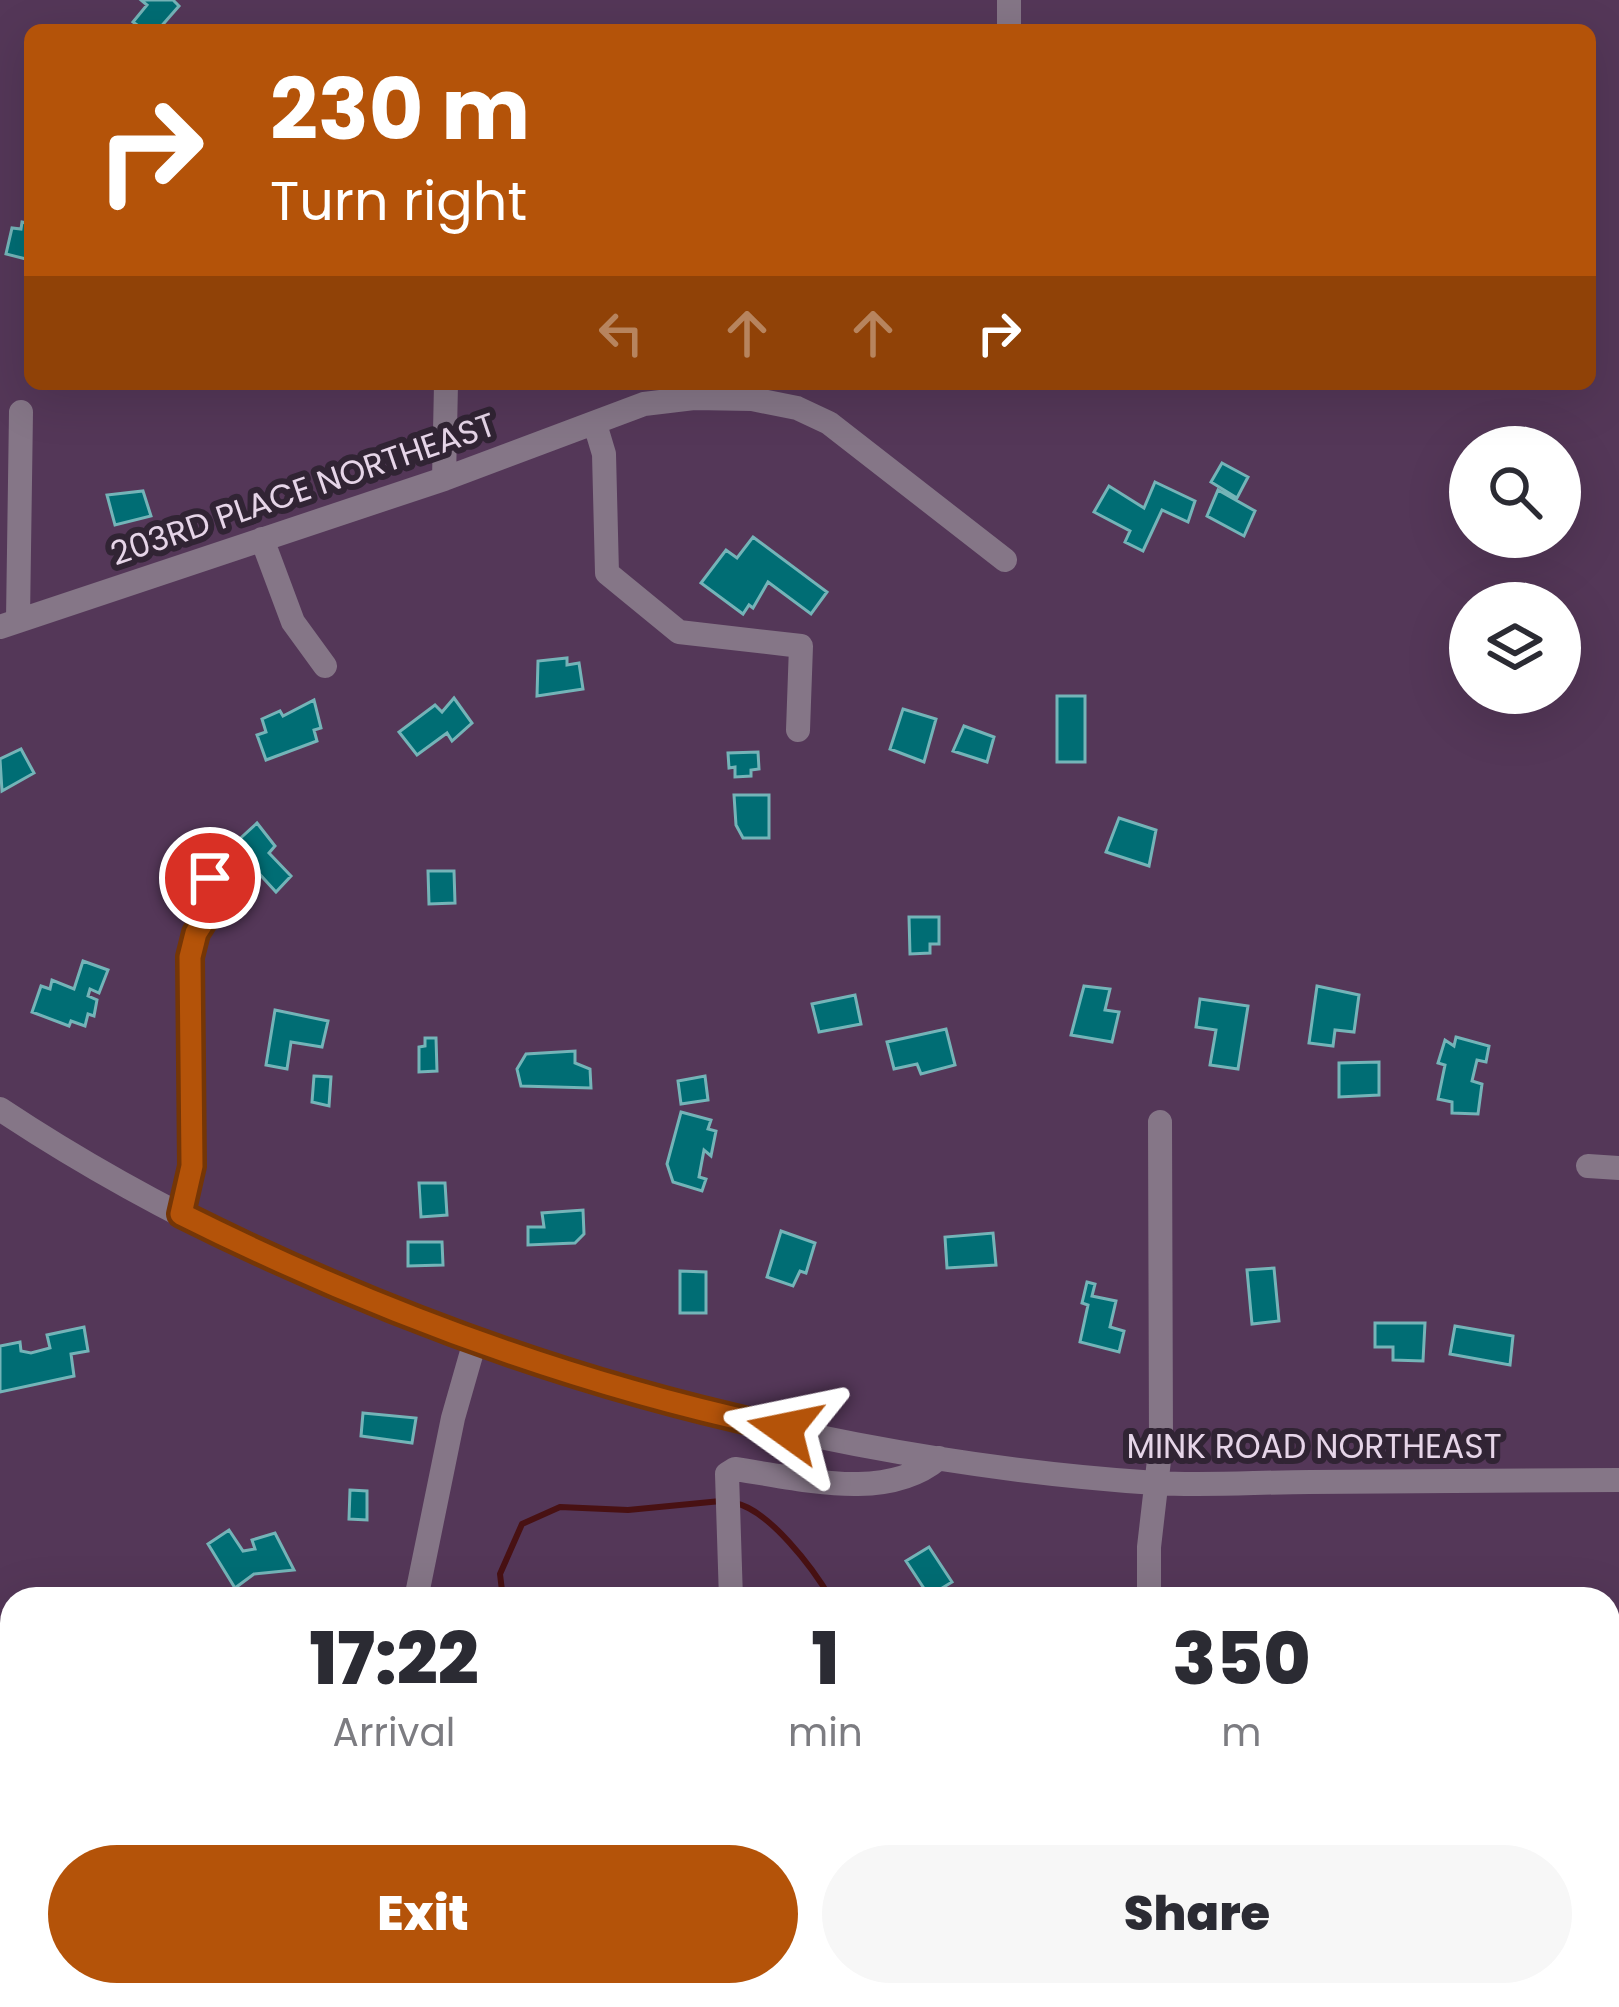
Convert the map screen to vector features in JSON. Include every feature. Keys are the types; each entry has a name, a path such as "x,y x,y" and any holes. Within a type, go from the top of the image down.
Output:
{"street":[{"path":"444,479 446,390"},
{"name":"203RD PLACE NORTHEAST","path":"9,623 444,479 644,404 694,398 752,399 796,408 830,422 1005,560"},
{"path":"9,623 21,412"},
{"path":"595,424 604,454 607,573 679,632 801,646 798,730"},
{"path":"262,538 293,622 326,666"},
{"path":"181,1214 192,1166 190,957 205,919"},
{"name":"MINK ROAD NORTHEAST","path":"0,1109 181,1214 363,1299 605,1383 740,1419 939,1458 1157,1483 1619,1480"},
{"path":"1149,1587 1161,1443 1160,1122"},
{"path":"1588,1166 1619,1168"},
{"path":"418,1587 453,1418 475,1341"},
{"path":"730,1587 725,1484 727,1474 735,1469 842,1483 894,1481 920,1474 939,1458"}],"building":[{"path":"141,0 173,0 179,6 163,24 136,24 147,5"},
{"path":"24,222 24,258 6,254 12,228 21,229"},
{"path":"1222,463 1248,477 1237,498 1211,482"},
{"path":"1155,482 1195,501 1188,522 1162,510 1143,551 1125,542 1130,531 1094,512 1109,486 1144,508"},
{"path":"1218,490 1255,511 1244,536 1207,516"},
{"path":"143,491 151,516 115,525 107,495"},
{"path":"753,537 827,592 811,614 768,582 753,608 749,605 743,614 701,583 726,550 737,558"},
{"path":"567,658 567,665 579,663 583,689 537,696 538,661"},
{"path":"1057,696 1085,696 1085,762 1057,762"},
{"path":"454,698 472,723 452,741 447,733 417,755 399,732 435,705 442,712"},
{"path":"314,700 321,728 314,730 317,741 266,760 257,735 266,732 262,719 280,711 283,716"},
{"path":"903,709 936,719 924,762 890,749"},
{"path":"964,726 994,737 987,762 953,751"},
{"path":"21,749 34,773 2,791 0,759"},
{"path":"758,752 759,769 751,770 751,776 735,777 728,753"},
{"path":"734,795 769,795 769,838 743,838 736,825"},
{"path":"1119,818 1156,830 1149,866 1106,852"},
{"path":"257,823 275,846 269,853 291,876 276,892 233,845"},
{"path":"428,871 454,871 455,903 429,904"},
{"path":"909,917 939,917 939,944 930,944 930,953 910,954"},
{"path":"83,961 108,970 99,993 90,989 88,996 97,1000 94,1016 88,1014 85,1026 71,1021 69,1026 32,1012 41,986 50,989 52,980 74,989"},
{"path":"1084,986 1110,989 1105,1010 1119,1012 1112,1042 1071,1035"},
{"path":"1317,986 1359,995 1354,1032 1335,1030 1333,1046 1309,1043"},
{"path":"855,995 861,1024 819,1032 812,1004"},
{"path":"1200,999 1248,1006 1238,1069 1210,1065 1216,1030 1196,1027"},
{"path":"275,1010 328,1021 322,1047 291,1042 287,1069 266,1065"},
{"path":"946,1029 955,1065 921,1074 917,1064 894,1069 887,1042"},
{"path":"1456,1037 1489,1046 1486,1062 1477,1060 1472,1081 1482,1084 1478,1114 1452,1113 1452,1102 1438,1099 1445,1065 1438,1063 1445,1040 1454,1046"},
{"path":"425,1038 436,1038 437,1071 419,1072 419,1047 425,1046"},
{"path":"575,1051 575,1063 590,1069 591,1088 521,1086 517,1069 526,1054"},
{"path":"1379,1062 1379,1095 1339,1097 1339,1063"},
{"path":"314,1076 331,1077 329,1106 312,1102"},
{"path":"705,1076 708,1100 681,1104 678,1081"},
{"path":"681,1112 711,1120 708,1129 716,1131 711,1156 704,1150 699,1177 706,1179 702,1191 673,1182 667,1164"},
{"path":"419,1183 445,1183 447,1215 421,1217"},
{"path":"583,1210 584,1234 575,1243 528,1245 528,1227 544,1227 542,1213"},
{"path":"781,1231 815,1243 806,1273 800,1271 793,1286 767,1277"},
{"path":"993,1233 996,1265 947,1268 945,1237"},
{"path":"408,1242 442,1242 443,1265 408,1266"},
{"path":"1274,1268 1279,1321 1252,1324 1247,1270"},
{"path":"680,1271 706,1272 706,1313 680,1313"},
{"path":"1087,1282 1095,1284 1092,1296 1116,1301 1110,1327 1124,1331 1119,1352 1080,1342 1088,1305 1082,1303"},
{"path":"1375,1323 1425,1323 1423,1361 1393,1360 1393,1347 1375,1347"},
{"path":"1455,1326 1513,1336 1510,1365 1450,1354"},
{"path":"84,1327 88,1351 71,1354 74,1376 0,1392 0,1346 20,1342 21,1351 31,1353 50,1348 47,1335"},
{"path":"363,1413 416,1418 412,1443 361,1436"},
{"path":"350,1490 367,1491 367,1520 349,1519"},
{"path":"229,1530 243,1551 255,1549 252,1540 275,1533 294,1570 254,1574 234,1587 208,1544"},
{"path":"929,1547 952,1582 923,1587 906,1561"}],"waterway":[{"path":"502,1587 500,1574 522,1524 560,1507 628,1510 721,1501"},
{"path":"735,1503 776,1528 823,1587"}],"route":[{"path":"210,878 202,899 205,919 190,957 192,1166 181,1214 363,1299 475,1341 605,1383 785,1429"}]}
